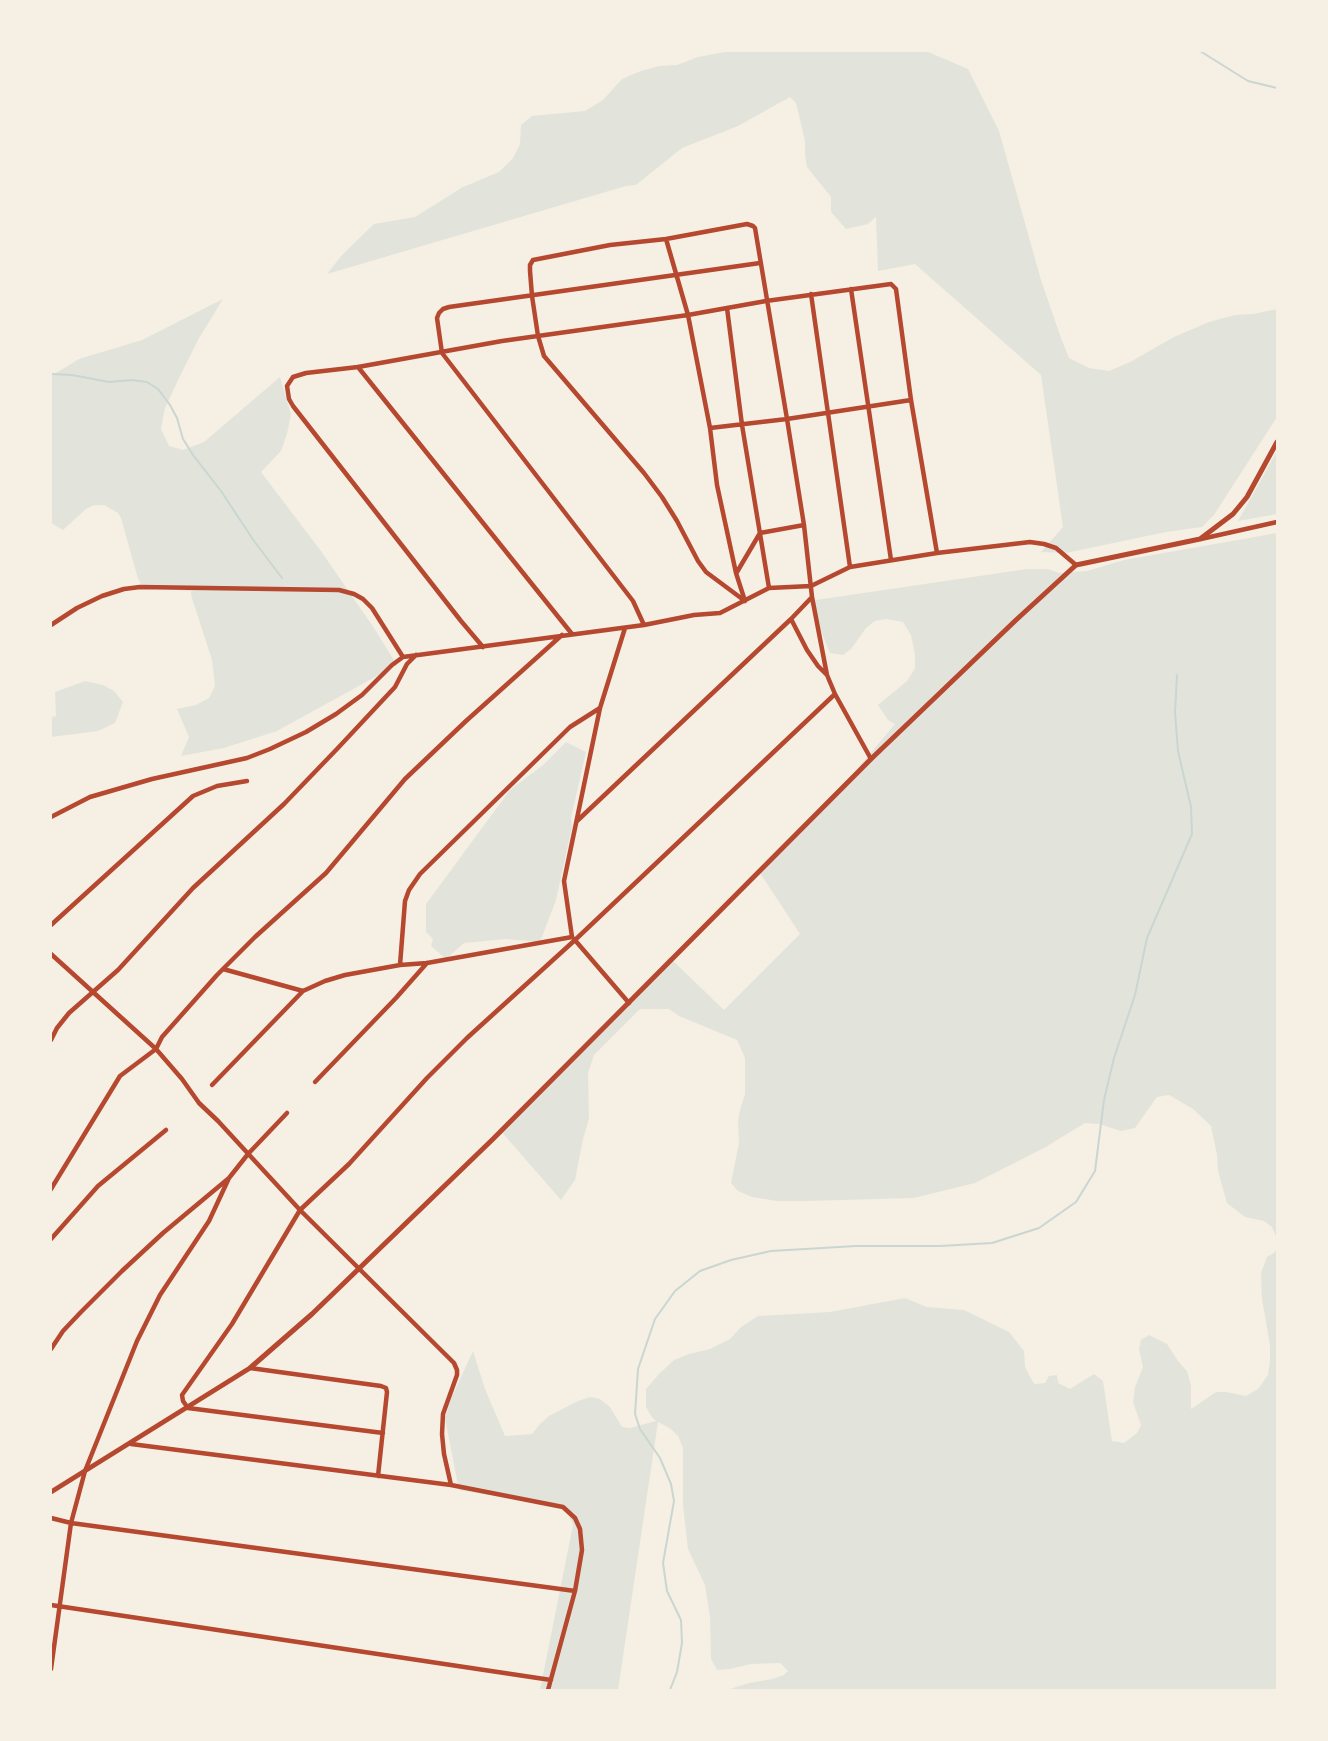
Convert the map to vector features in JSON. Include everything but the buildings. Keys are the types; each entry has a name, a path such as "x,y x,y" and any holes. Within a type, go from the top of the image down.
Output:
{"street":[{"path":"745,601 706,572 662,497 624,448 544,356 538,336 532,296 530,265 533,261 610,245 666,239 750,225 754,228 804,525 812,597 827,675 871,759"},
{"path":"666,239 688,315 711,428 717,485 736,573 745,601"},
{"path":"644,626 633,601 442,353 437,318 443,309 760,263"},
{"path":"483,647 293,406 289,399 287,386 293,377 538,336 887,284 894,286 896,290 911,400 937,553"},
{"path":"851,289 891,560"},
{"path":"810,294 850,567"},
{"path":"727,308 742,425 769,588"},
{"path":"358,367 572,634"},
{"path":"711,428 911,400"},
{"path":"1200,539 1233,514 1247,497 1277,442"},
{"path":"51,1492 250,1368 312,1314 493,1139 871,759 1076,565 1277,522"},
{"path":"736,573 760,533 804,525"},
{"path":"51,817 90,797 162,777 247,758 306,732 362,695 403,657 644,626 694,615 720,613 769,588 811,586 850,567 937,553 1030,542 1056,548 1076,565"},
{"path":"51,625 77,608 102,596 140,587 339,590 354,594 372,608 403,657"},
{"path":"577,821 812,597"},
{"path":"791,619 807,650 827,675"},
{"path":"625,628 600,708 564,881 574,938 629,1003"},
{"path":"51,1189 120,1076 156,1049 162,1037 223,969 326,873 405,780 466,721 562,635"},
{"path":"51,1040 69,1013 133,955 193,888 292,796 395,687 407,664 416,655"},
{"path":"188,1408 182,1398 184,1392 232,1324 300,1210 350,1164 426,1078 459,1046 835,694"},
{"path":"400,965 405,901 409,890 420,874 570,727 600,708"},
{"path":"51,925 193,796 217,786 247,781"},
{"path":"212,1085 303,991 325,981 400,965 427,963 574,938"},
{"path":"51,954 156,1049 199,1103 300,1210 456,1366 456,1375 443,1414 442,1434 451,1485"},
{"path":"315,1082 396,999 427,963"},
{"path":"223,969 303,991"},
{"path":"51,1349 63,1331 122,1271 229,1178 248,1154 287,1113"},
{"path":"51,1239 99,1186 166,1130"},
{"path":"51,1669 71,1523 85,1472 137,1341 160,1295 209,1221 229,1178"},
{"path":"250,1368 386,1388 378,1476"},
{"path":"188,1408 383,1433"},
{"path":"131,1444 451,1485 563,1507 575,1518 580,1529 582,1550 575,1590 548,1690"},
{"path":"51,1518 71,1523 575,1590"},
{"path":"51,1605 551,1680"}],"shaded area":[{"path":"730,51 926,51 968,69 999,131 1041,280 1069,358 1089,368 1109,371 1174,337 1209,322 1235,315 1277,309 1277,417 1214,515 1202,527 1166,532 1066,553 1041,552 1063,527 1041,375 915,264 878,271 876,217 868,224 846,229 831,212 831,197 807,167 805,141 796,103 790,97 738,126 682,148 636,185 626,186 327,274 342,255 374,224 415,217 463,187 499,172 513,158 520,144 521,125 532,116 585,111 603,100 622,79 638,72 659,66 677,65 698,57"},
{"path":"223,299 198,340 165,408 161,429 169,446 183,450 204,442 280,377 291,414 287,434 281,451 261,472 321,551 397,665 277,731 224,748 181,756 189,737 177,709 196,705 209,698 215,686 212,660 191,591 153,588 141,584 121,518 118,513 104,505 94,505 86,509 63,530 51,523 51,376 79,359 142,340"},
{"path":"1277,451 1277,514 1238,521"},
{"path":"1277,533 1277,1239 1272,1227 1264,1221 1245,1217 1227,1203 1218,1171 1211,1126 1193,1109 1169,1095 1157,1097 1135,1128 1121,1131 1099,1124 1085,1123 1044,1148 975,1183 914,1198 777,1201 752,1197 738,1191 731,1183 739,1143 738,1121 745,1094 745,1058 737,1040 679,1016 669,1009 640,1009 594,1055 588,1073 589,1119 575,1180 561,1200 499,1129 634,998 669,957 724,1010 800,934 758,870 853,774 895,724 888,720 878,705 907,681 915,668 911,635 903,622 886,619 875,621 866,628 851,649 843,655 830,653 809,601 1027,569 1048,569 1059,573 1087,571 1124,560"},
{"path":"85,681 103,685 114,691 123,702 115,723 98,731 51,737 51,717 56,716 55,692"},
{"path":"566,742 586,752 556,900 540,942 506,939 464,943 446,959 431,946 433,939 426,932 426,904 510,790 543,765"},
{"path":"1277,1249 1277,1690 727,1690 772,1679 788,1671 780,1663 751,1664 717,1670 711,1659 710,1617 705,1585 688,1549 683,1505 683,1448 678,1436 658,1422 618,1690 540,1690 573,1525 567,1512 560,1507 459,1490 445,1418 473,1351 485,1389 505,1436 532,1434 549,1416 590,1397 600,1399 610,1407 622,1427 630,1428 656,1421 646,1407 646,1389 674,1360 710,1349 730,1339 741,1327 758,1316 830,1312 905,1298 927,1307 964,1310 1009,1332 1024,1351 1025,1367 1034,1384 1045,1383 1049,1376 1057,1375 1058,1383 1070,1389 1094,1374 1103,1381 1112,1441 1124,1443 1137,1433 1141,1425 1133,1402 1135,1387 1143,1367 1139,1349 1141,1340 1149,1335 1167,1344 1187,1371 1191,1386 1191,1409 1216,1392 1246,1396 1258,1389 1268,1375 1270,1361 1261,1273 1267,1257"}],"waterway":[{"path":"1200,51 1248,81 1277,88"},
{"path":"51,374 72,375 109,382 132,380 147,382 158,389 177,418 183,439 193,455 282,578"},
{"path":"670,1690 677,1672 682,1643 681,1620 667,1591 663,1563 674,1501 671,1484 660,1458 640,1429 635,1414 638,1369 655,1319 675,1291 700,1271 731,1260 771,1251 856,1246 940,1246 992,1243 1039,1228 1076,1202 1095,1171 1104,1100 1114,1058 1135,995 1147,938 1192,834 1191,807 1178,751 1175,712 1177,675"}]}
